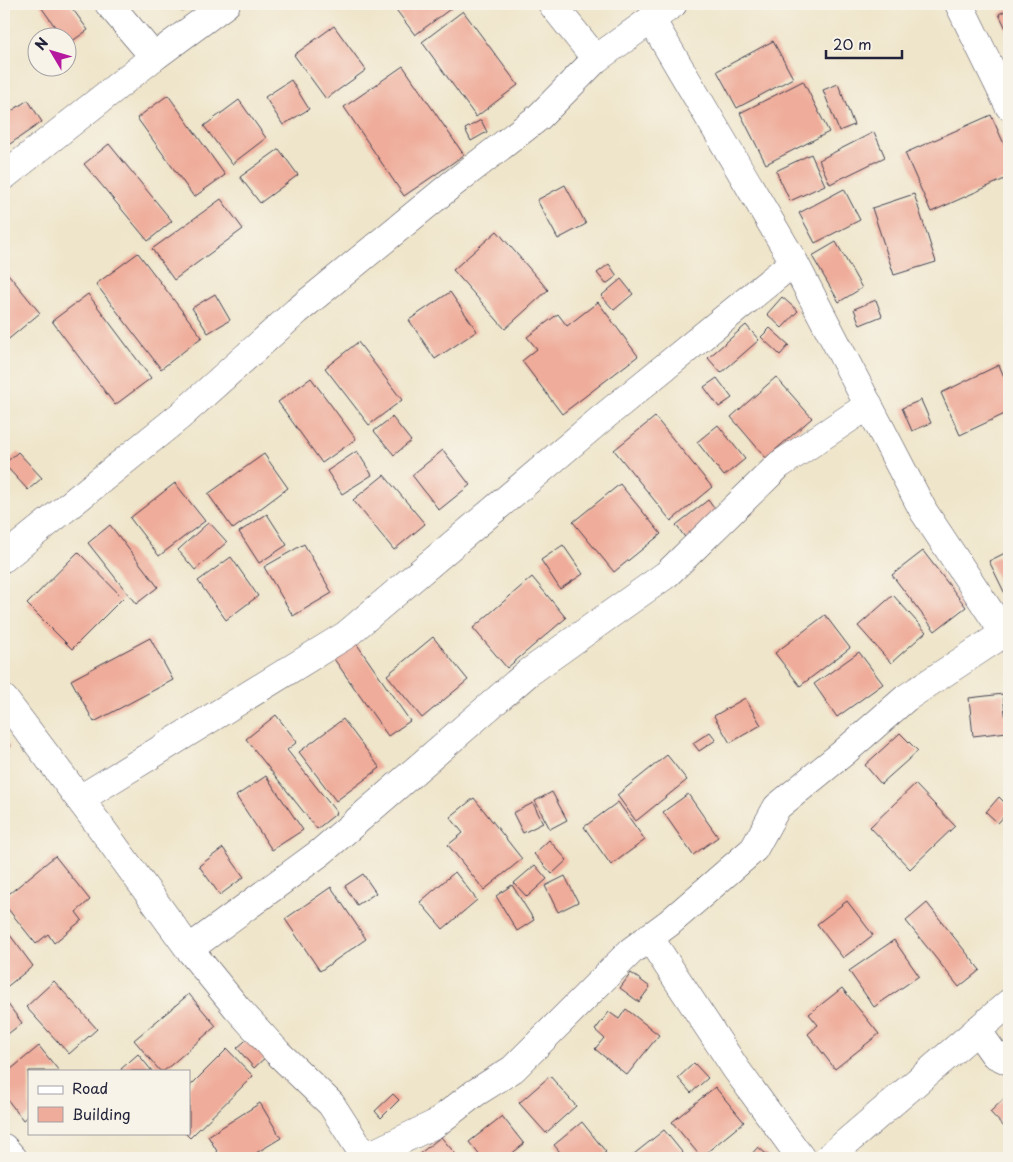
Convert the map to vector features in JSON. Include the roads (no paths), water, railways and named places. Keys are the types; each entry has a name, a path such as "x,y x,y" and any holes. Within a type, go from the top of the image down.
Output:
{"street":[{"path":"110,4 154,57"},
{"path":"4,176 154,57 226,4"},
{"path":"552,4 596,59"},
{"path":"959,4 1009,106"},
{"path":"4,558 180,416 298,311 443,191 539,118 596,59 662,11 924,512 1007,632 906,698 778,807 754,849 668,923 631,951 513,1069 475,1093 435,1124 364,1158 331,1104 278,1053 237,1008 189,950 80,798 4,699"},
{"path":"80,798 346,635 601,419 794,262"},
{"path":"189,950 321,852 528,673 667,574 779,465 869,405"},
{"path":"649,937 736,1069 801,1158"},
{"path":"828,1158 1009,1003"},
{"path":"977,1030 994,1054 1009,1061"},
{"path":"4,1148 13,1158"}]}
